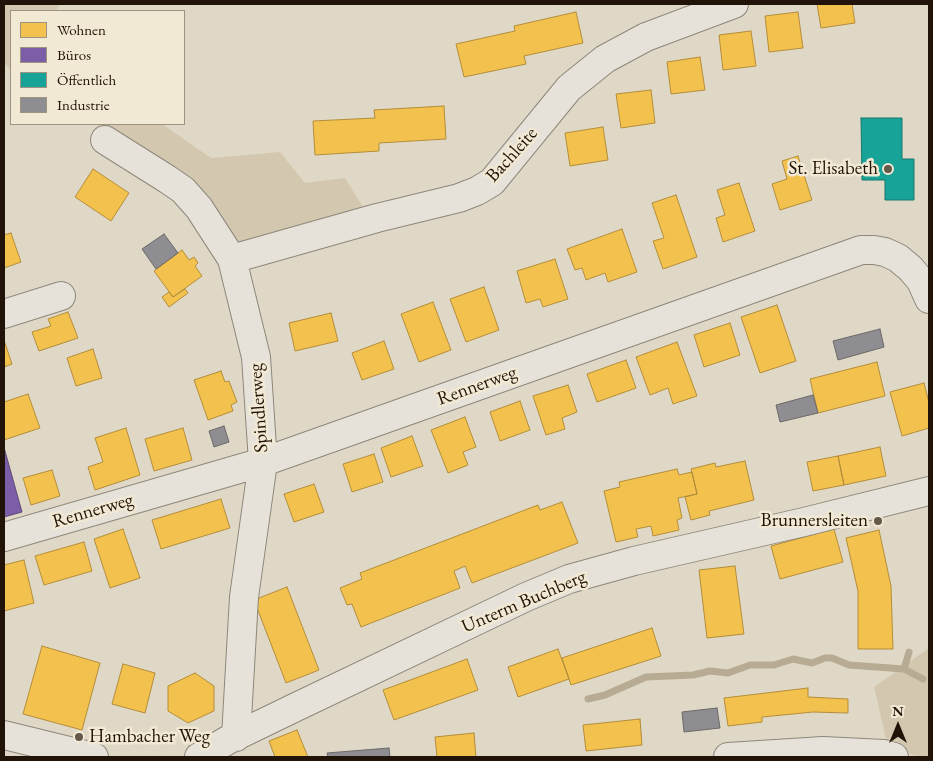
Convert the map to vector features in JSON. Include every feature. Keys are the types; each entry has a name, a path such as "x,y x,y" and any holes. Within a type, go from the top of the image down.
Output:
{"street":[{"name":"Bachleite","path":"232,259 377,218 459,198 477,191 492,182 568,88 605,59 646,37 734,4"},
{"name":"Spindlerweg","path":"105,140 183,190 199,208 232,259 256,357 263,462 244,597 236,736"},
{"name":"Rennerweg","path":"4,537 263,462 861,250 880,251 898,258 921,280 929,298"},
{"path":"4,314 61,296"},
{"name":"Unterm Buchberg","path":"199,757 236,736 526,597 569,579 634,561 929,491"},
{"path":"4,735 94,757"},
{"path":"728,757 823,751 884,754 894,757"}],"shaded area":[{"path":"4,4 60,4 57,10 10,10 10,69 4,63"},
{"path":"97,125 163,125 211,158 280,152 305,183 345,178 365,210 242,249 110,130"},
{"path":"929,648 929,757 917,757 887,743 874,687"}],"building: Wohnen":[{"path":"817,4 852,4 855,23 821,28"},
{"path":"576,12 583,43 524,56 526,64 464,77 456,44 515,31 514,26"},
{"path":"798,12 803,48 769,52 765,16"},
{"path":"751,31 756,66 723,70 719,35"},
{"path":"700,57 705,90 671,94 667,62"},
{"path":"651,90 655,123 621,128 616,94"},
{"path":"444,106 446,139 379,143 379,151 315,155 313,121 375,118 374,110"},
{"path":"603,127 608,160 570,166 565,133"},
{"path":"798,156 812,200 780,210 772,184 787,179 782,161"},
{"path":"93,169 129,193 111,221 75,197"},
{"path":"739,183 755,231 723,242 716,218 725,215 717,190"},
{"path":"676,195 697,257 663,269 653,241 664,238 652,203"},
{"path":"622,229 637,272 608,282 605,273 586,280 582,268 575,270 567,249"},
{"path":"11,233 21,262 4,268 4,235"},
{"path":"182,250 189,260 194,257 198,263 195,266 202,276 173,297 154,271"},
{"path":"555,259 568,299 543,307 540,299 526,303 517,271"},
{"path":"484,287 499,330 466,342 450,299"},
{"path":"185,289 188,293 169,307 162,297 169,292 173,297"},
{"path":"433,302 451,350 419,362 401,314"},
{"path":"777,305 796,361 760,373 741,317"},
{"path":"68,312 78,338 39,351 32,332 51,326 48,319"},
{"path":"331,313 338,341 295,351 289,323"},
{"path":"730,323 740,355 704,367 694,335"},
{"path":"4,340 12,364 4,367"},
{"path":"384,341 394,369 362,380 352,353"},
{"path":"677,342 697,396 673,404 668,388 650,395 636,357"},
{"path":"93,349 102,378 76,386 67,358"},
{"path":"626,360 636,388 597,402 587,374"},
{"path":"877,362 885,396 818,413 810,379"},
{"path":"221,371 225,382 229,381 237,402 231,405 233,411 208,420 194,380"},
{"path":"924,383 929,403 929,428 902,436 890,392"},
{"path":"568,385 577,412 562,418 565,429 546,435 533,396"},
{"path":"28,394 40,428 4,440 4,402"},
{"path":"520,401 530,430 500,441 490,412"},
{"path":"465,417 476,447 463,452 468,465 448,473 431,430"},
{"path":"126,428 140,475 95,490 88,467 103,462 95,438"},
{"path":"183,428 192,460 154,471 145,439"},
{"path":"412,436 423,466 391,477 381,448"},
{"path":"880,447 886,476 844,485 838,456"},
{"path":"374,454 383,482 352,492 343,464"},
{"path":"838,456 844,485 813,491 807,462"},
{"path":"745,461 754,500 709,511 710,515 691,520 685,497 697,494 691,469 715,463 716,467"},
{"path":"677,469 679,475 692,472 697,494 678,498 682,518 677,520 679,530 653,536 651,526 636,529 638,537 616,542 604,491 620,487 619,482"},
{"path":"52,470 60,496 31,505 23,478"},
{"path":"314,484 324,512 294,522 284,494"},
{"path":"221,499 230,528 161,549 152,520"},
{"path":"562,502 578,543 472,583 465,566 454,571 460,588 361,627 352,604 347,605 340,588 362,579 360,573 538,505 540,510"},
{"path":"123,529 140,578 110,588 94,539"},
{"path":"834,529 843,562 780,579 771,546"},
{"path":"879,530 891,586 893,649 858,649 858,591 846,538"},
{"path":"84,542 92,571 44,585 35,556"},
{"path":"24,560 34,603 4,611 4,565"},
{"path":"735,566 744,634 707,638 699,570"},
{"path":"287,587 319,670 286,683 254,600"},
{"path":"652,628 661,656 571,685 562,658"},
{"path":"42,646 100,663 82,730 23,714"},
{"path":"558,649 569,679 518,697 508,667"},
{"path":"467,659 478,690 394,720 383,690"},
{"path":"123,664 155,673 145,713 112,704"},
{"path":"195,673 214,686 214,711 188,723 168,711 168,686"},
{"path":"808,688 808,697 848,699 848,713 813,712 762,717 762,722 728,726 724,698"},
{"path":"640,719 642,745 586,751 583,725"},
{"path":"297,730 308,757 275,757 269,741"},
{"path":"474,733 476,757 437,757 435,737"}],"building: Büros":[{"path":"4,452 22,512 4,517"}],"building: Öffentlich":[{"name":"St. Elisabeth","path":"861,118 902,118 902,159 914,159 914,200 885,200 885,180 862,180"}],"building: Industrie":[{"path":"164,234 178,253 156,269 142,249"},
{"path":"880,329 884,347 838,360 833,341"},
{"path":"813,395 818,413 780,422 776,405"},
{"path":"224,426 229,442 214,447 209,431"},
{"path":"717,708 720,728 684,732 682,712"},
{"path":"389,748 390,757 328,757 327,753"}],"waterway":[{"path":"904,669 909,652"},
{"path":"588,699 605,695 646,677 693,675 710,671 728,673 750,665 774,665 793,659 812,663 825,658 832,658 849,665 904,669 923,679"}],"place":[{"name":"St. Elisabeth","path":"888,169"},
{"name":"Brunnersleiten","path":"878,521"},
{"name":"Hambacher Weg","path":"79,737"}]}
